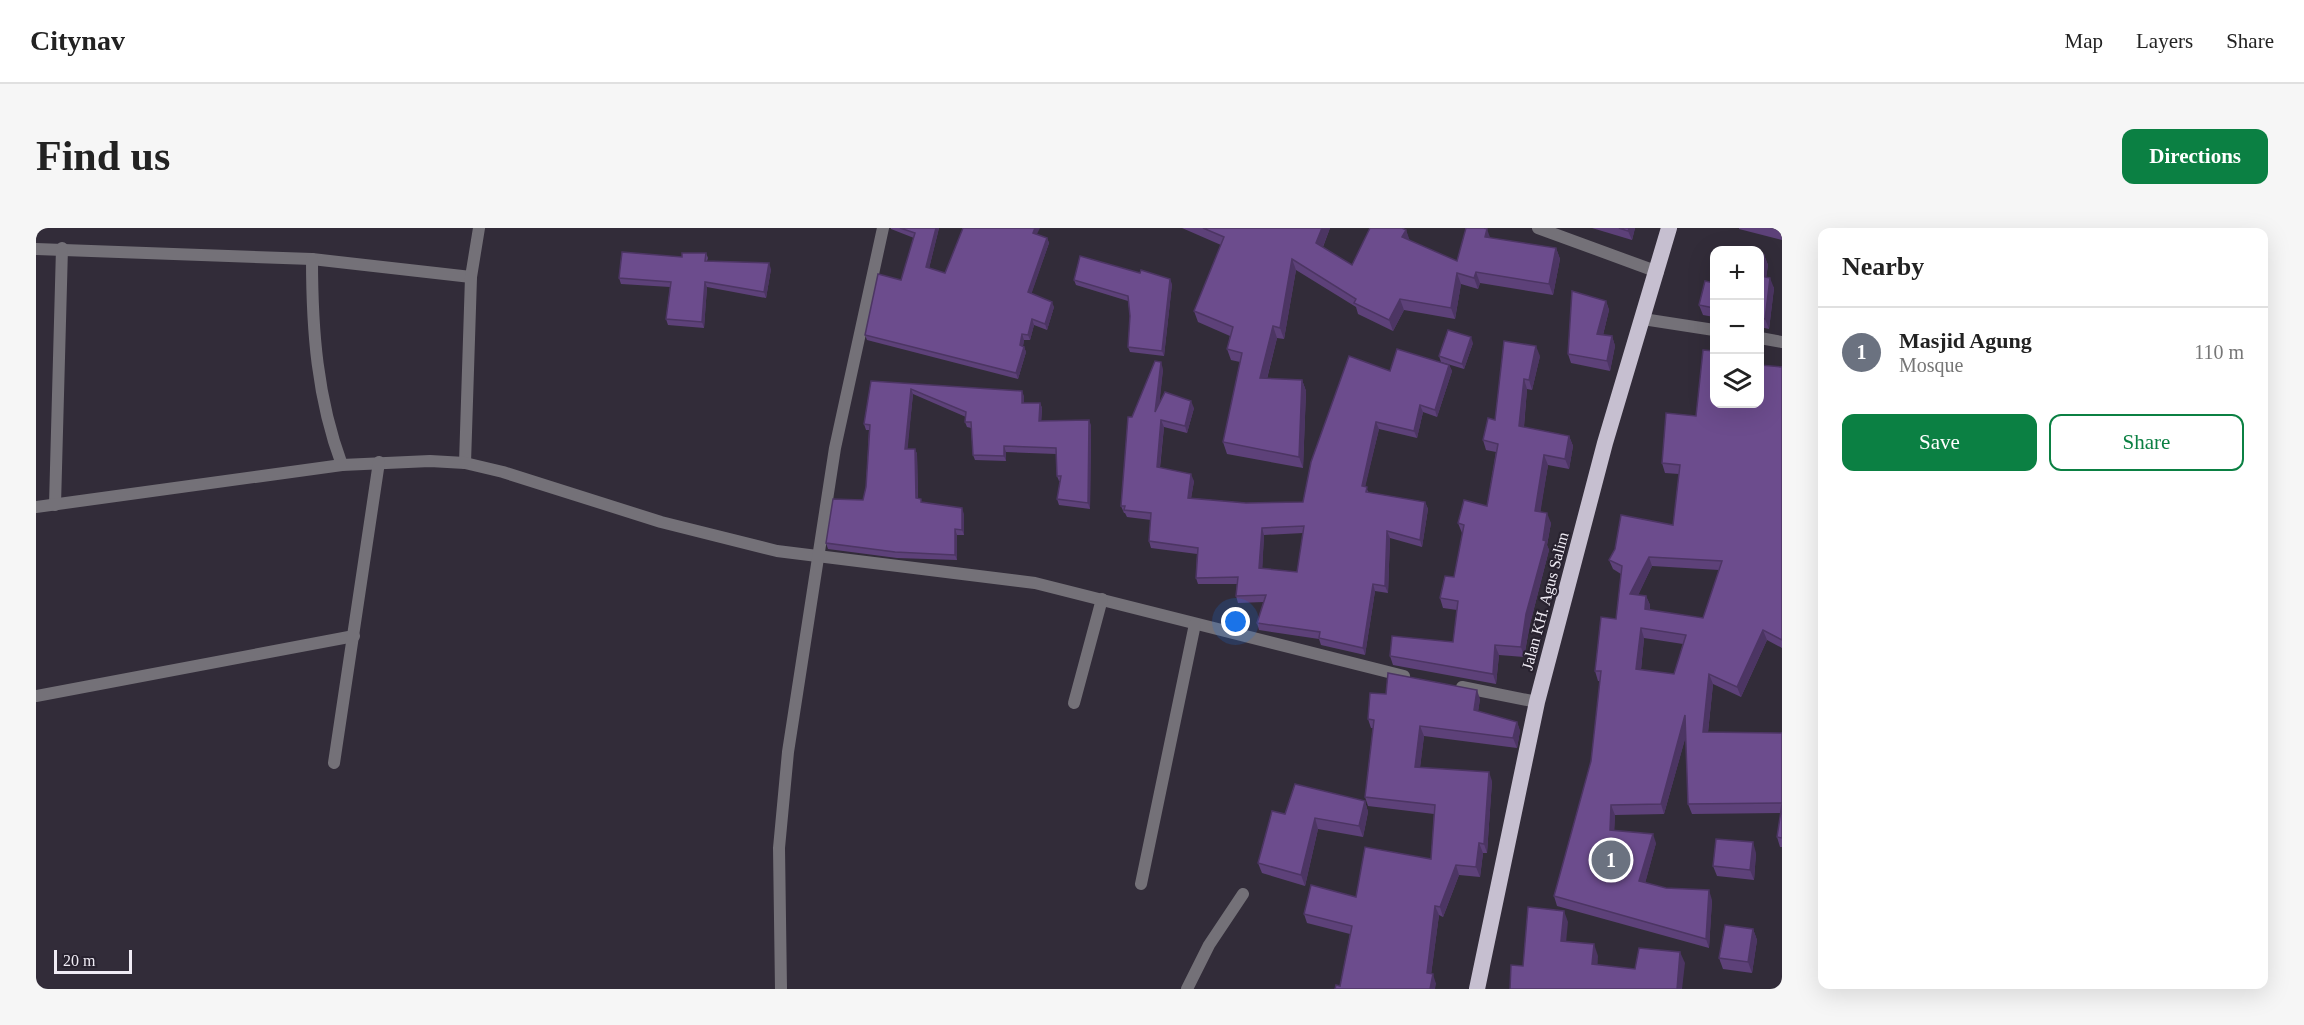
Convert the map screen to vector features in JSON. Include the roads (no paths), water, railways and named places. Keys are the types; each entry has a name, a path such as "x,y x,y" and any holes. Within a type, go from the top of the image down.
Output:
{"highway":[{"name":"Jalan KH. Agus Salim","path":"1478,989 1537,702 1605,443 1658,272 1669,228"}],"street":[{"path":"465,463 471,277 479,228"},
{"path":"781,989 781,827 788,752 835,448 883,228"},
{"path":"1538,228 1658,272"},
{"path":"36,249 62,248 312,259 471,277"},
{"path":"55,505 62,248"},
{"path":"312,259 315,353 329,431 342,465"},
{"path":"1643,319 1710,329"},
{"path":"1764,339 1782,342"},
{"path":"36,507 342,465 379,462 465,463 503,471 661,522 777,552 1035,583 1421,679"},
{"path":"334,763 379,462"},
{"path":"1074,703 1102,599"},
{"path":"1141,884 1195,624"},
{"path":"36,696 354,636"},
{"path":"1444,684 1537,702"},
{"path":"1186,989 1209,945 1243,894"}],"place":[{"name":"Masjid Agung","path":"1611,860"}]}
